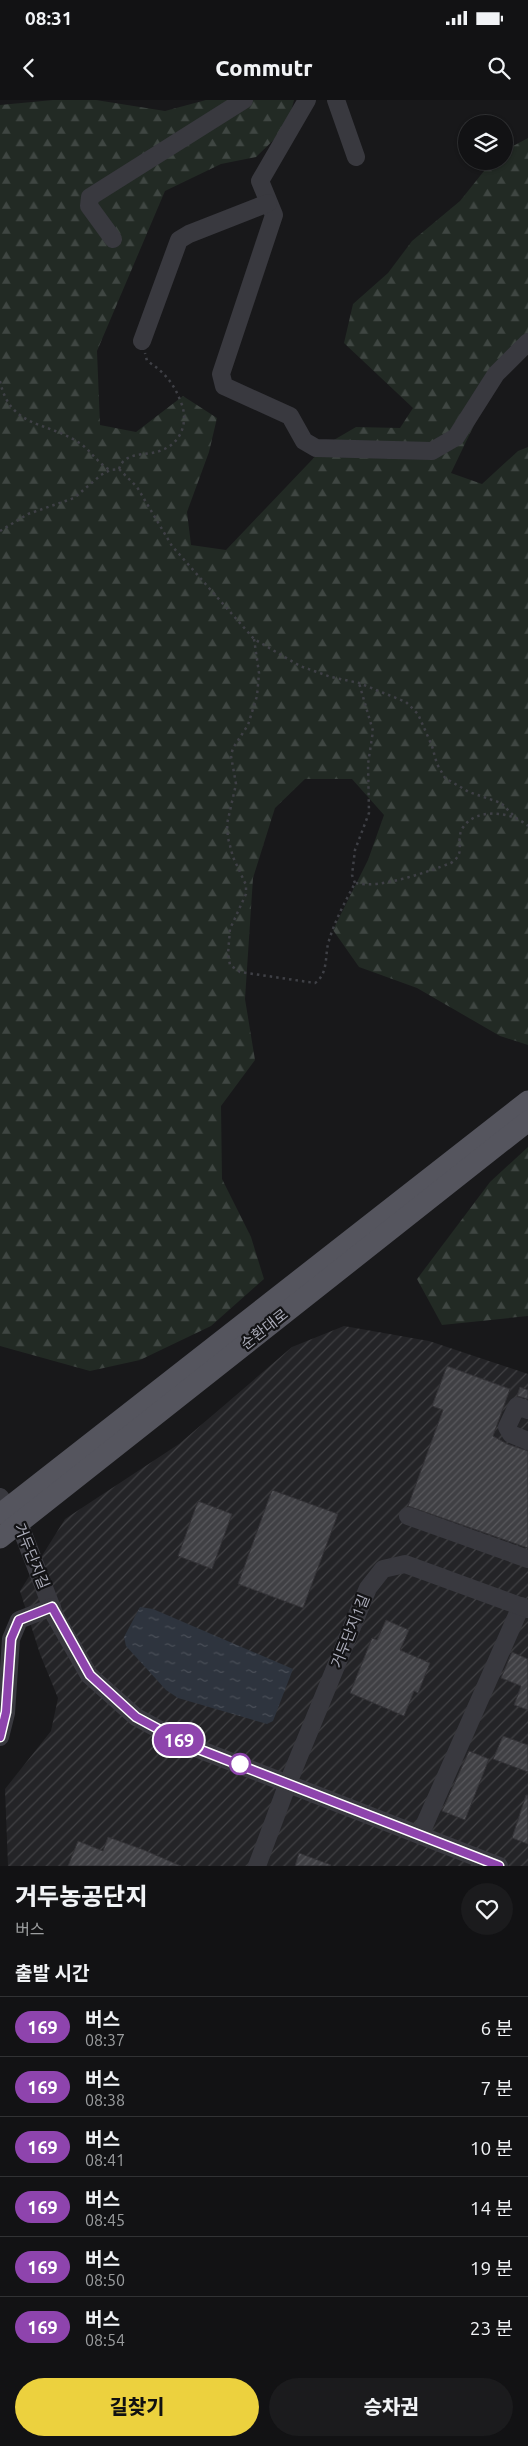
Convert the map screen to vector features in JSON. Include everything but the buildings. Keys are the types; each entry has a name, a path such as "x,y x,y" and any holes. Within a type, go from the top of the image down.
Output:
{"main road":[{"name":"순환대로","path":"0,1538 7,1510 528,1100"},
{"name":"순환대로","path":"7,1510 528,1121"}],"street":[{"path":"113,240 90,206 90,197 244,100"},
{"path":"307,100 260,180 274,215 221,374 224,386 290,416 304,441 316,448 432,452 456,437 496,374 528,342"},
{"path":"336,100 356,157"},
{"path":"142,341 179,240 189,234 268,203"},
{"path":"528,1410 517,1406 507,1427 511,1434 528,1441"},
{"name":"거두단지길","path":"7,1510 52,1607 90,1675 136,1717 188,1745 499,1866"},
{"path":"408,1516 528,1559"},
{"name":"거두단지1길","path":"257,1866 288,1783 368,1588 383,1569 405,1564 524,1607"},
{"name":"거두단지길","path":"0,1737 6,1712 11,1639 19,1620 52,1607"},
{"path":"420,1835 524,1607"}],"path":[{"path":"119,469 121,463 132,456 155,452 171,445 180,436 185,419 180,401 164,371 147,360 142,341"},
{"path":"0,381 5,400 16,413 37,425 76,440 88,449 101,465 110,470"},
{"path":"0,531 28,514 74,498 110,470 119,469"},
{"path":"119,469 137,487 172,546 254,638 300,666 325,675 359,683 400,698 413,708 425,727 437,764 445,778 469,792 501,803 517,819"},
{"path":"254,638 259,673 257,696 248,725 233,748 231,756 236,784 227,824 228,838 233,857 246,885 246,894 230,929 228,954 230,965 240,972 315,983 320,980 324,972 328,945 355,883 352,875 355,850 369,814 368,764 372,732 359,683"},
{"path":"355,883 386,882 451,864 457,859 460,852 461,831 468,822 481,815 497,814 517,819 528,826"},
{"path":"524,822 528,821"}],"shaded area":[{"path":"344,1326 429,1341 528,1374 528,1866 8,1866 5,1789 51,1731 58,1698 40,1654 20,1591 65,1519 179,1444 292,1347"}],"green space":[{"path":"53,100 96,100 165,111 206,100 294,100 287,127 256,157 221,164 165,191 97,351 100,425 136,432 183,396 217,418 209,452 187,512 191,545 226,550 327,444 356,427 400,428 413,408 344,343 353,304 388,273 412,241 460,201 485,170 513,170 513,146 528,138 528,346 486,400 451,473 482,484 518,451 528,447 528,1045 500,1036 417,988 359,967 333,930 368,860 384,815 352,779 305,779 275,808 253,878 245,999 255,1060 221,1106 222,1179 251,1237 264,1279 211,1326 140,1360 90,1371 0,1346 0,105"},
{"path":"528,1147 528,1316 442,1325 417,1279 490,1182"}],"water":[{"path":"140,1607 153,1609 293,1669 273,1721 267,1724 178,1698 166,1690 126,1646 124,1637"}],"bus line":[{"name":"169","path":"0,1737 6,1712 11,1639 19,1620 52,1607 55,1616 90,1675 136,1717 188,1745 499,1866"}]}
